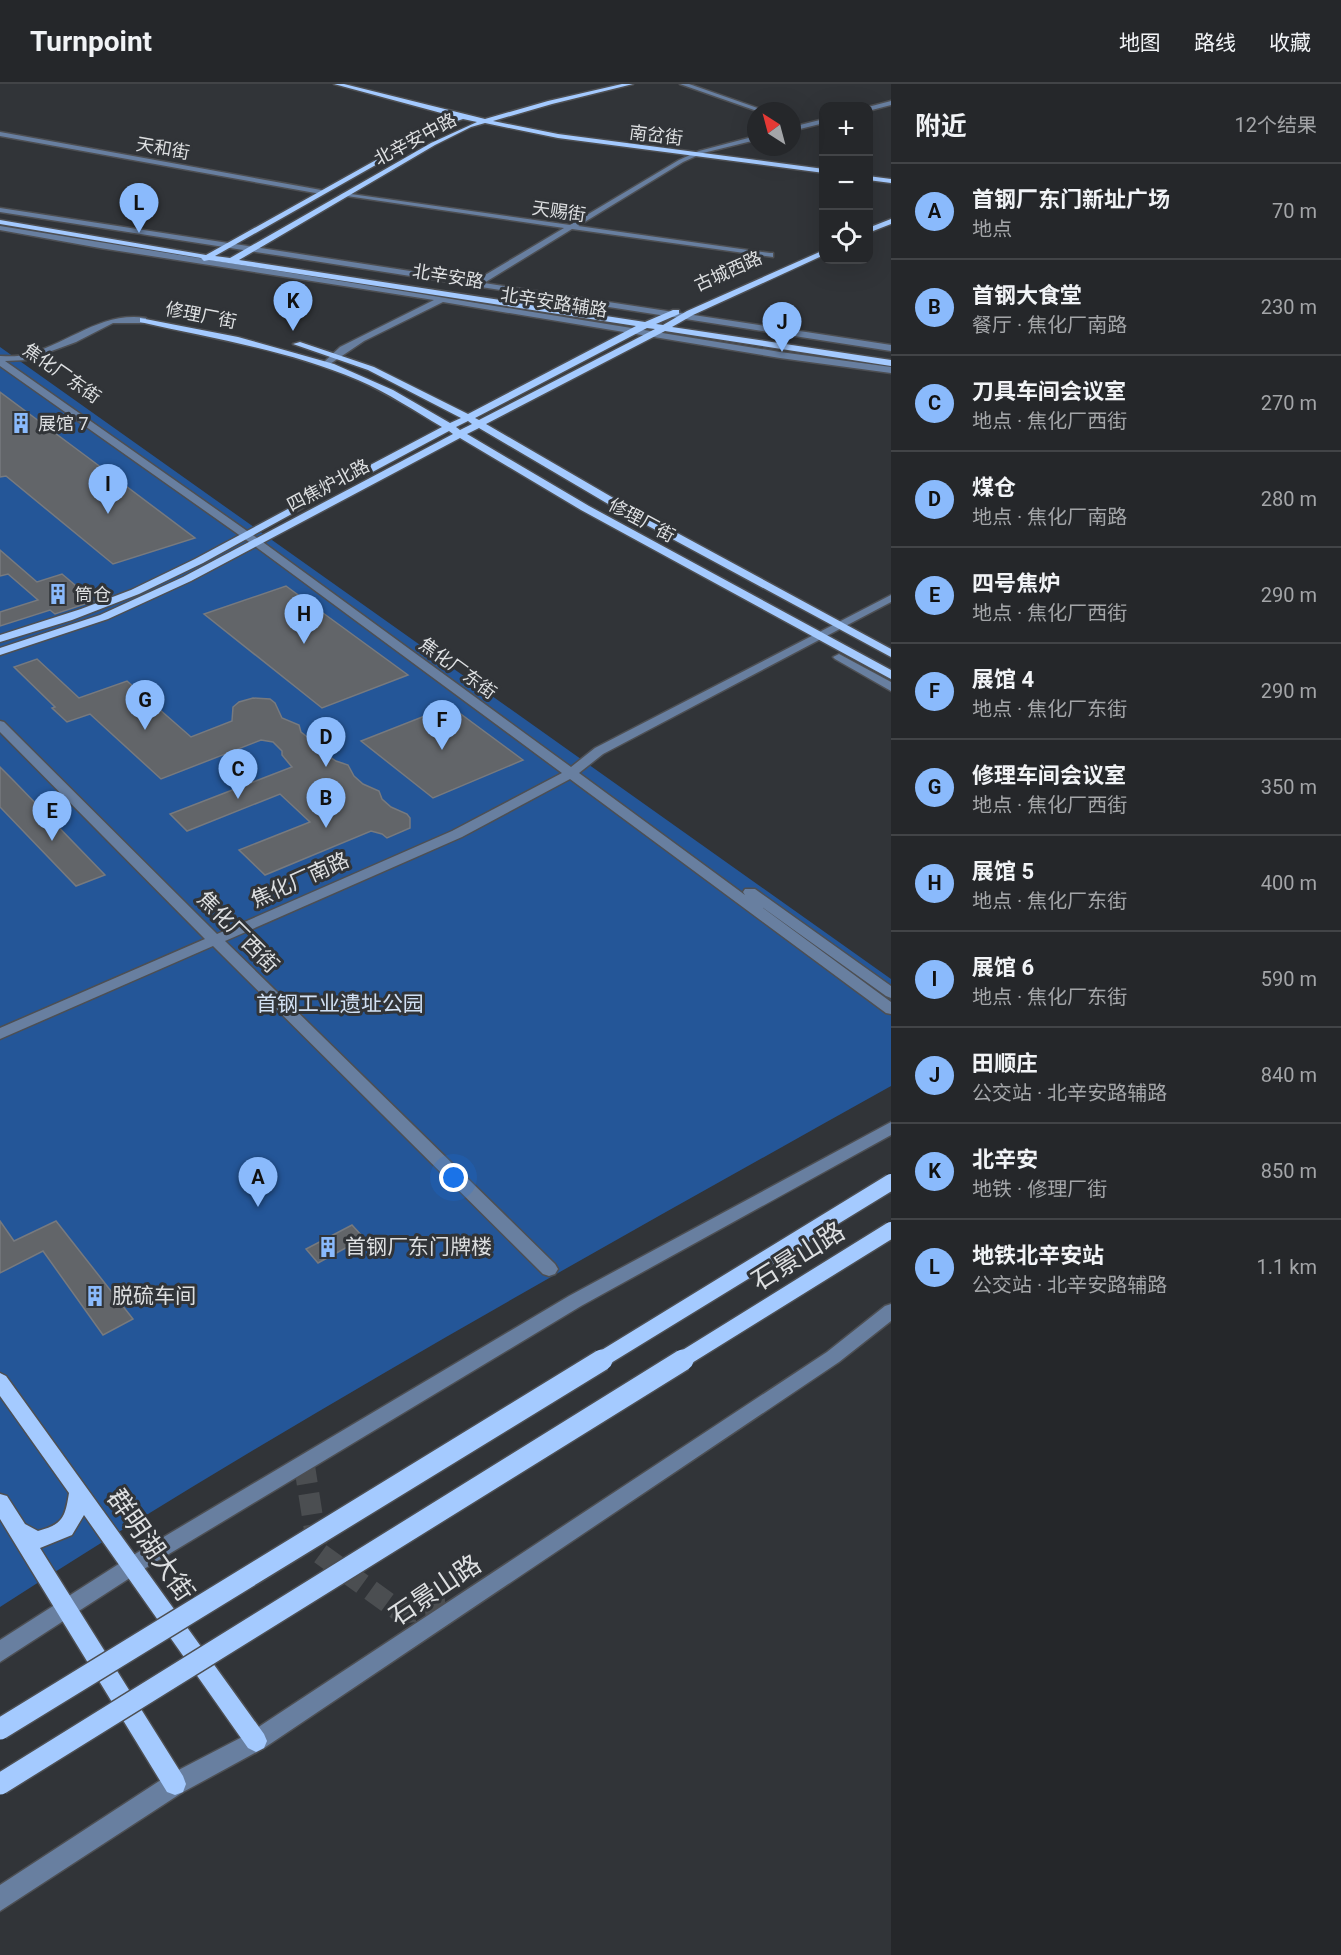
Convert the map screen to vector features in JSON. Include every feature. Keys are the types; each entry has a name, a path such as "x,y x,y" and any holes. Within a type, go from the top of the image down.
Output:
{"main road":[{"name":"南岔街","path":"337,84 464,117 558,136 819,169"},
{"path":"364,84 448,104"},
{"path":"541,96 592,84"},
{"name":"北辛安中路","path":"232,260 448,136 496,117 630,84"},
{"name":"南岔街","path":"459,107 591,138 698,154"},
{"name":"北辛安中路","path":"204,259 226,244 446,123 479,112"},
{"path":"873,176 891,176"},
{"path":"873,177 891,181"},
{"name":"北辛安路","path":"0,212 24,220 466,290 662,324 891,355"},
{"path":"873,223 891,215"},
{"path":"873,229 891,221"},
{"name":"北辛安路","path":"0,222 204,259 232,260 400,285 645,325 662,324"},
{"name":"古城西路","path":"662,324 819,248"},
{"name":"古城西路","path":"674,318 685,316 819,254"},
{"name":"修理厂街","path":"143,320 154,313 339,355 397,380 608,500 891,654"},
{"path":"674,318 891,355"},
{"name":"修理厂街","path":"143,320 252,342 327,363 390,392 585,508 820,634 891,675"},
{"name":"四焦炉北路","path":"0,639 93,609 254,537 461,434 654,334 662,324"},
{"name":"四焦炉北路","path":"0,652 104,617 177,584 254,537 449,427 645,325"},
{"name":"石景山路","path":"0,1729 891,1182"},
{"name":"石景山路","path":"0,1784 891,1230"},
{"name":"群明湖大街","path":"0,1381 256,1741"},
{"path":"15,1529 37,1540 63,1533 75,1516 79,1490"},
{"path":"0,1502 175,1784"}],"street":[{"path":"683,84 747,106"},
{"path":"873,108 891,103"},
{"path":"801,126 819,122"},
{"path":"801,124 806,125"},
{"name":"天和街","path":"0,134 321,192"},
{"path":"466,290 567,228 698,154 747,140"},
{"name":"天赐街","path":"344,195 770,255"},
{"name":"北辛安路辅路","path":"0,212 479,283 674,318"},
{"path":"0,222 44,235"},
{"name":"北辛安路辅路","path":"0,228 204,259 632,331 891,370"},
{"path":"400,285 442,299"},
{"path":"327,363 339,355 343,349 442,299"},
{"path":"685,316 841,340 891,355"},
{"path":"2,357 24,358 73,340 111,321 143,320"},
{"name":"焦化厂东街","path":"2,357 575,771 891,1009"},
{"name":"焦化厂南路","path":"0,1034 457,834 575,771 599,751 891,598"},
{"path":"839,657 891,687"},
{"name":"焦化厂西街","path":"0,725 549,1269"},
{"name":"焦化厂东街","path":"575,771 891,993"},
{"path":"0,1652 132,1566 575,1301 891,1128"},
{"name":"石景山路","path":"0,1899 175,1784 256,1741 833,1357 891,1311"}],"green space":[{"name":"首钢工业遗址公园","path":"0,347 891,979 891,1086 441,1340 219,1471 0,1607"}],"building":[{"path":"0,392 195,538 113,564 6,476 0,477"},
{"path":"0,550 37,582 62,574 94,601 55,614 50,610 0,626 0,612 38,600 8,574 0,576"},
{"path":"286,586 408,675 322,708 204,614"},
{"path":"37,659 79,698 127,681 191,737 232,721 233,707 239,702 253,698 270,699 275,703 282,718 299,725 301,732 310,739 327,746 327,755 348,765 354,776 363,784 379,791 382,799 391,807 407,814 410,818 410,828 387,838 371,831 265,875 239,850 310,822 280,794 187,831 170,814 292,767 273,742 261,740 161,779 90,714 67,722 52,708 55,707 14,667"},
{"path":"450,706 523,760 433,798 361,741"},
{"path":"0,767 105,875 76,886 0,807"},
{"name":"脱硫车间","path":"0,1221 14,1241 56,1221 133,1319 103,1335 43,1251 0,1273"},
{"name":"首钢厂东门牌楼","path":"352,1225 364,1238 318,1263 306,1249"}],"tunnel":[{"path":"304,1463 318,1552 402,1613 456,1607"}],"place":[{"name":"地铁北辛安站","path":"139,233"},
{"name":"北辛安","path":"293,331"},
{"name":"田顺庄","path":"782,352"},
{"name":"展馆 7","path":"21,423"},
{"name":"展馆 6","path":"108,514"},
{"name":"筒仓","path":"58,594"},
{"name":"展馆 5","path":"304,644"},
{"name":"修理车间会议室","path":"145,730"},
{"name":"展馆 4","path":"442,750"},
{"name":"煤仓","path":"326,767"},
{"name":"刀具车间会议室","path":"238,799"},
{"name":"首钢大食堂","path":"326,828"},
{"name":"四号焦炉","path":"52,841"},
{"name":"首钢厂东门新址广场","path":"258,1207"},
{"name":"首钢厂东门牌楼","path":"328,1247"},
{"name":"脱硫车间","path":"95,1296"}]}
